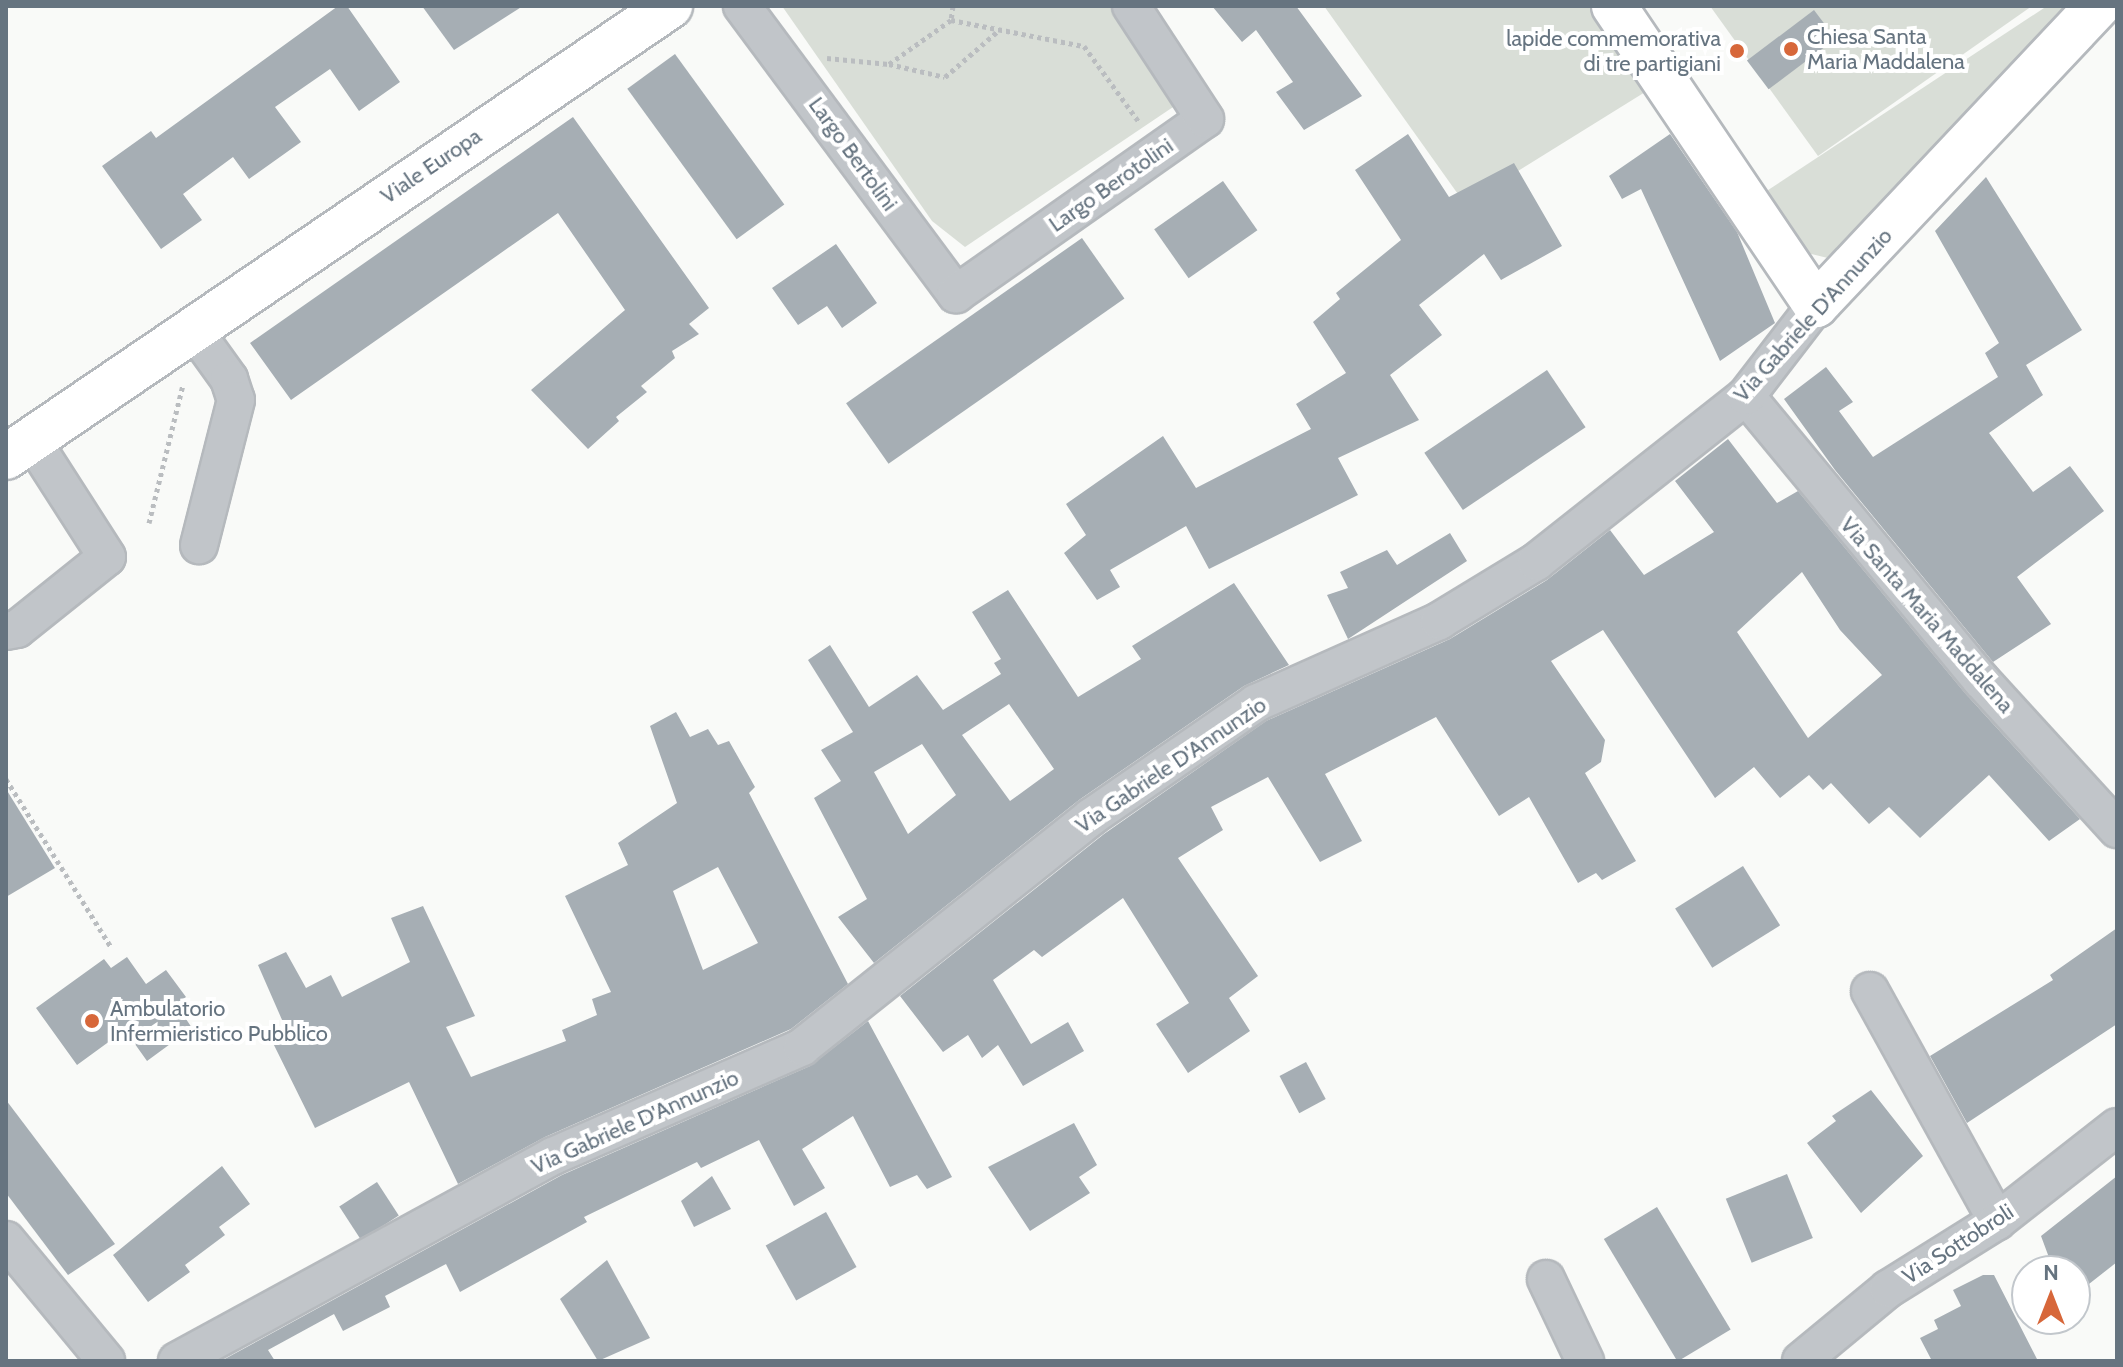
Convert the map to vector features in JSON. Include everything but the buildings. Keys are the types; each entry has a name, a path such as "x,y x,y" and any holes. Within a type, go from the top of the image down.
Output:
{"main road":[{"name":"Viale Europa","path":"19,449 196,333 369,207 670,6"},
{"path":"1614,6 1816,305"},
{"name":"Via Gabriele D'Annunzio","path":"1816,305 2098,6"}],"street":[{"path":"742,6 783,58"},
{"name":"Largo Berotolini","path":"920,246 956,294 1205,119 1131,6"},
{"name":"Largo Bertolini","path":"783,58 920,246"},
{"name":"Via Gabriele D'Annunzio","path":"177,1361 553,1156 802,1047 1116,799 1256,703 1439,621 1536,562 1746,396 1816,305"},
{"path":"196,333 229,379 236,400 199,545"},
{"name":"Via Santa Maria Maddalena","path":"1746,396 1971,668 2117,829"},
{"path":"6,631 17,629 107,557 19,449"},
{"path":"1870,991 1997,1221"},
{"name":"Via Sottobroli","path":"1801,1361 1888,1289 1997,1221 2117,1127"},
{"path":"6,1240 106,1361"},
{"path":"1546,1279 1585,1361"}],"path":[{"path":"889,64 951,20 953,6"},
{"path":"951,20 1084,46 1160,151"},
{"path":"783,58 889,64 945,77 1000,30"},
{"path":"149,523 196,333"},
{"path":"6,779 111,947"}],"shaded area":[{"path":"782,6 1116,6 1182,101 965,247 932,221"},
{"path":"1324,6 1591,6 1650,89 1465,204"},
{"path":"1710,6 2032,6 1818,156"},
{"path":"2047,6 2074,6 1836,260 1795,250 1759,196"}],"place":[{"name":"Chiesa Santa Maria Maddalena","path":"1791,49"},
{"name":"lapide commemorativa di tre partigiani","path":"1737,51"},
{"name":"Ambulatorio Infermieristico Pubblico","path":"92,1021"}]}
